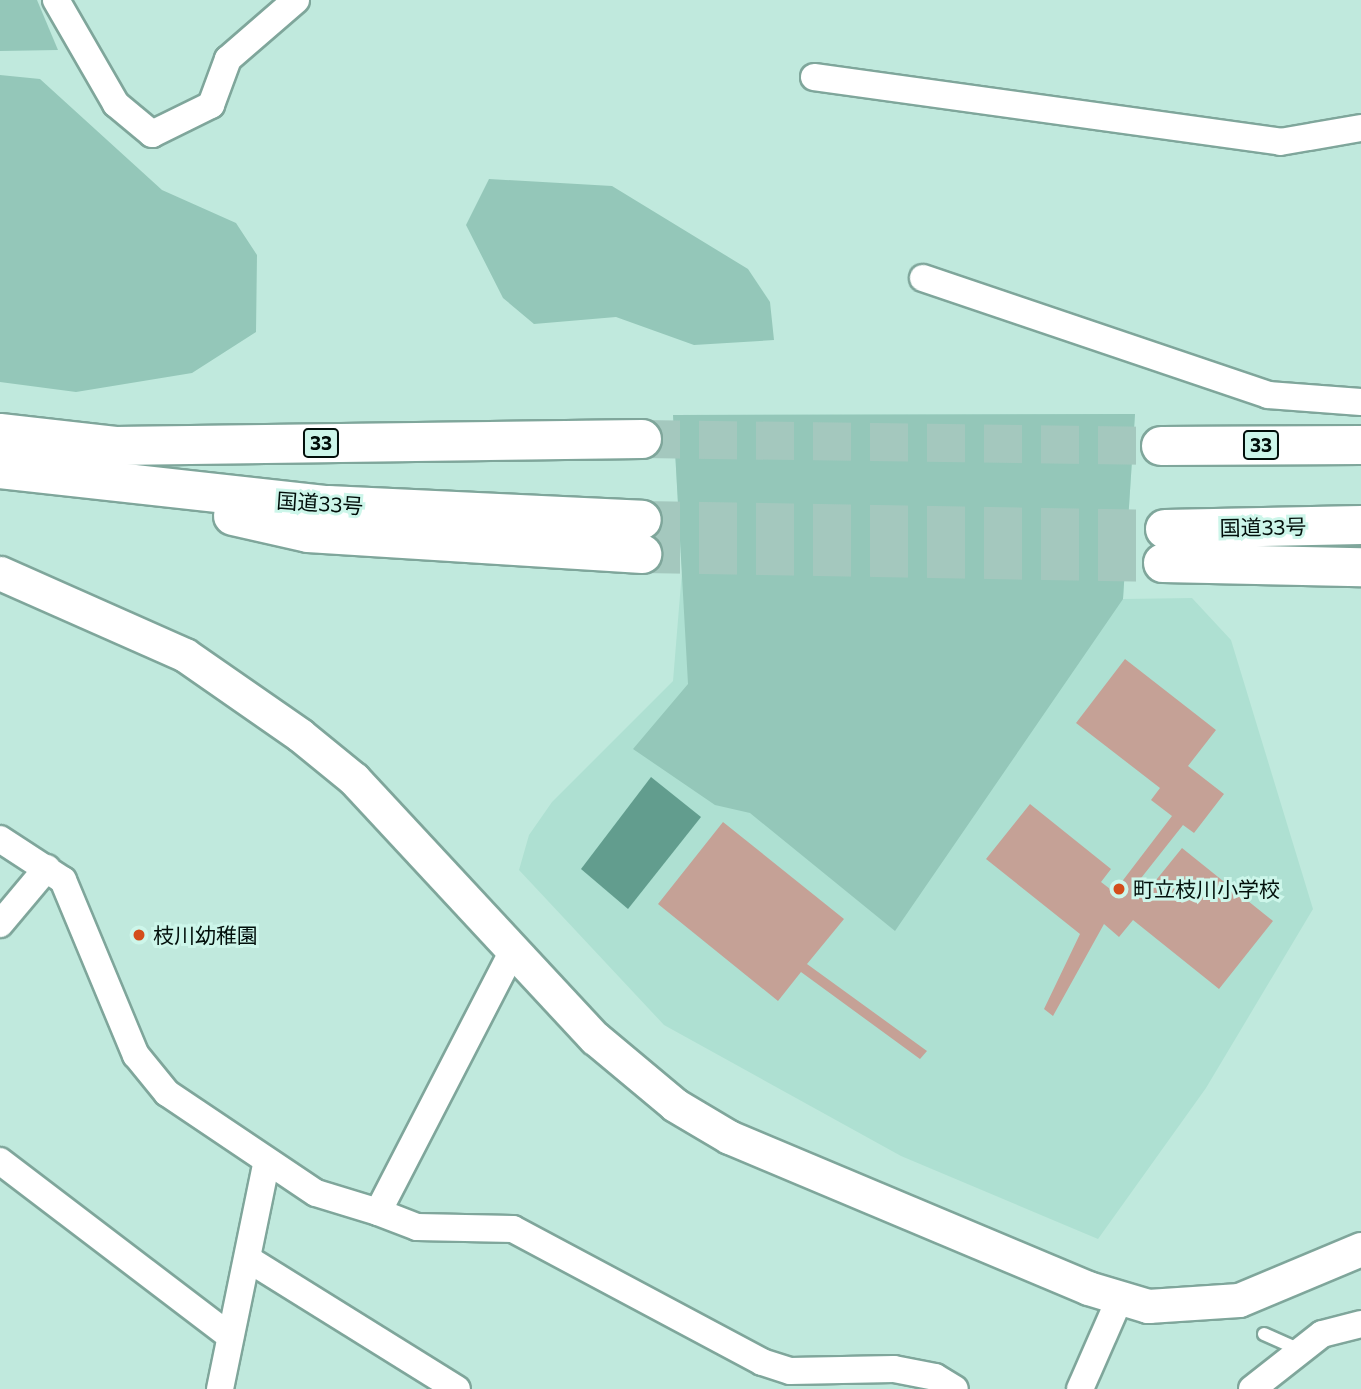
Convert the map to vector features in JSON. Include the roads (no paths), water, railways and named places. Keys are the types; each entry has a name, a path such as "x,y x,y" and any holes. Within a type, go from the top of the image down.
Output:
{"highway":[{"name":"33","path":"0,433 115,446 642,439"},
{"name":"33","path":"1161,446 1361,445"},
{"path":"0,469 78,482 308,533 642,537"},
{"name":"国道33号","path":"1361,526 1164,546 1361,567"}],"street":[{"path":"56,0 116,104 152,134 211,105 228,59 296,0"},
{"path":"814,77 1280,142 1361,128"},
{"path":"923,278 1268,395 1361,402"},
{"path":"0,573 184,655 258,704 354,779 513,951 634,1074 729,1137 1120,1298 1176,1308 1239,1300 1361,1249"},
{"path":"0,839 63,880 136,1055 167,1093 266,1164 316,1193 417,1227 513,1229 790,1371 894,1369 935,1377 955,1389"},
{"path":"0,924 47,868"},
{"path":"378,1212 513,951"},
{"path":"0,1161 230,1336"},
{"path":"220,1389 266,1164"},
{"path":"248,1259 457,1389"},
{"path":"1080,1389 1120,1298"},
{"path":"1252,1389 1288,1367 1322,1334 1361,1324"}],"lane":[{"path":"1264,1334 1288,1367"}],"tunnel":[{"path":"642,439 1161,446"},
{"path":"642,520 1165,529"},
{"path":"642,554 1163,563"}],"place":[{"name":"町立枝川小学校","path":"1119,889"},
{"name":"枝川幼稚園","path":"139,935"}]}
